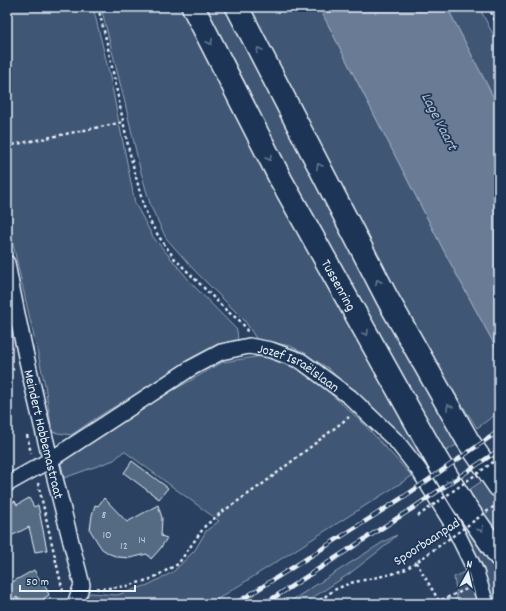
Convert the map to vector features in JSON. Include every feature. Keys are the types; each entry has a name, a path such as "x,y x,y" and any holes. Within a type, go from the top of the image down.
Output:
{"highway":[{"name":"Tussenring","path":"193,7 281,180 334,276 437,460 462,502 499,555"},
{"path":"237,7 387,298 468,441 499,486"}],"street":[{"name":"Meindert Hobbemastraat","path":"7,263 10,299 82,585"},
{"name":"Jozef Israëlslaan","path":"7,484 50,460 191,368 221,352 249,346 271,350 301,361 350,397 397,442 419,470 453,525 468,554 486,604"},
{"path":"75,604 82,585"}],"path":[{"path":"98,7 129,150 143,204 149,220 155,232 175,258 212,297 246,328 249,346"},
{"path":"488,7 499,28"},
{"path":"7,146 124,122"},
{"path":"82,585 100,589 127,586 151,579 178,564 205,526 222,512 264,483 353,414"},
{"name":"Spoorbaanpad","path":"418,516 499,458"},
{"name":"Spoorbaanpad","path":"315,604 334,590 350,583 392,574 406,569 499,503"},
{"path":"417,561 439,601 480,584"}],"shaded area":[{"path":"7,7 93,7 109,72 135,203 153,237 194,286 237,330 238,341 170,375 107,411 71,435 52,432 45,385 7,218"},
{"path":"101,7 186,7 429,462 426,464 328,368 291,346 257,340 245,321 194,270 166,238 151,207 140,169"},
{"path":"205,7 225,7 258,71 461,442 443,453 316,229"},
{"path":"247,7 319,7 446,255 499,353 499,412 477,428 445,378 385,274"},
{"path":"447,7 479,7 499,46 499,108"},
{"path":"262,356 303,369 361,421 412,476 210,604 81,604 90,593 117,595 148,585 173,572 195,550 206,531 219,521 124,451 114,460 64,478 60,458 98,433 223,362"},
{"path":"485,479 499,500 499,540 466,492"},
{"path":"453,503 499,572 499,604 493,604 483,566 449,506"},
{"path":"397,535 349,574 303,604 286,604 383,542"},
{"path":"468,570 480,604 451,604 457,598 454,577"}],"water":[{"name":"Lage Vaart","path":"319,7 447,7 499,108 499,353 446,255"}],"building":[{"path":"132,461 168,488 159,499 124,473"},
{"path":"29,498 34,507 38,505 47,550 35,552 29,527 7,538 7,506 15,501 17,505"},
{"path":"104,498 127,522 158,505 162,518 161,536 167,538 151,559 147,554 130,558 118,557 102,549 90,530 95,505 98,506"},
{"path":"34,570 41,582 43,581 49,595 43,599 46,604 21,604 17,597 7,603 7,585"}],"railway":[{"path":"235,604 405,496 499,431"},
{"path":"264,604 413,508 499,450"}]}
